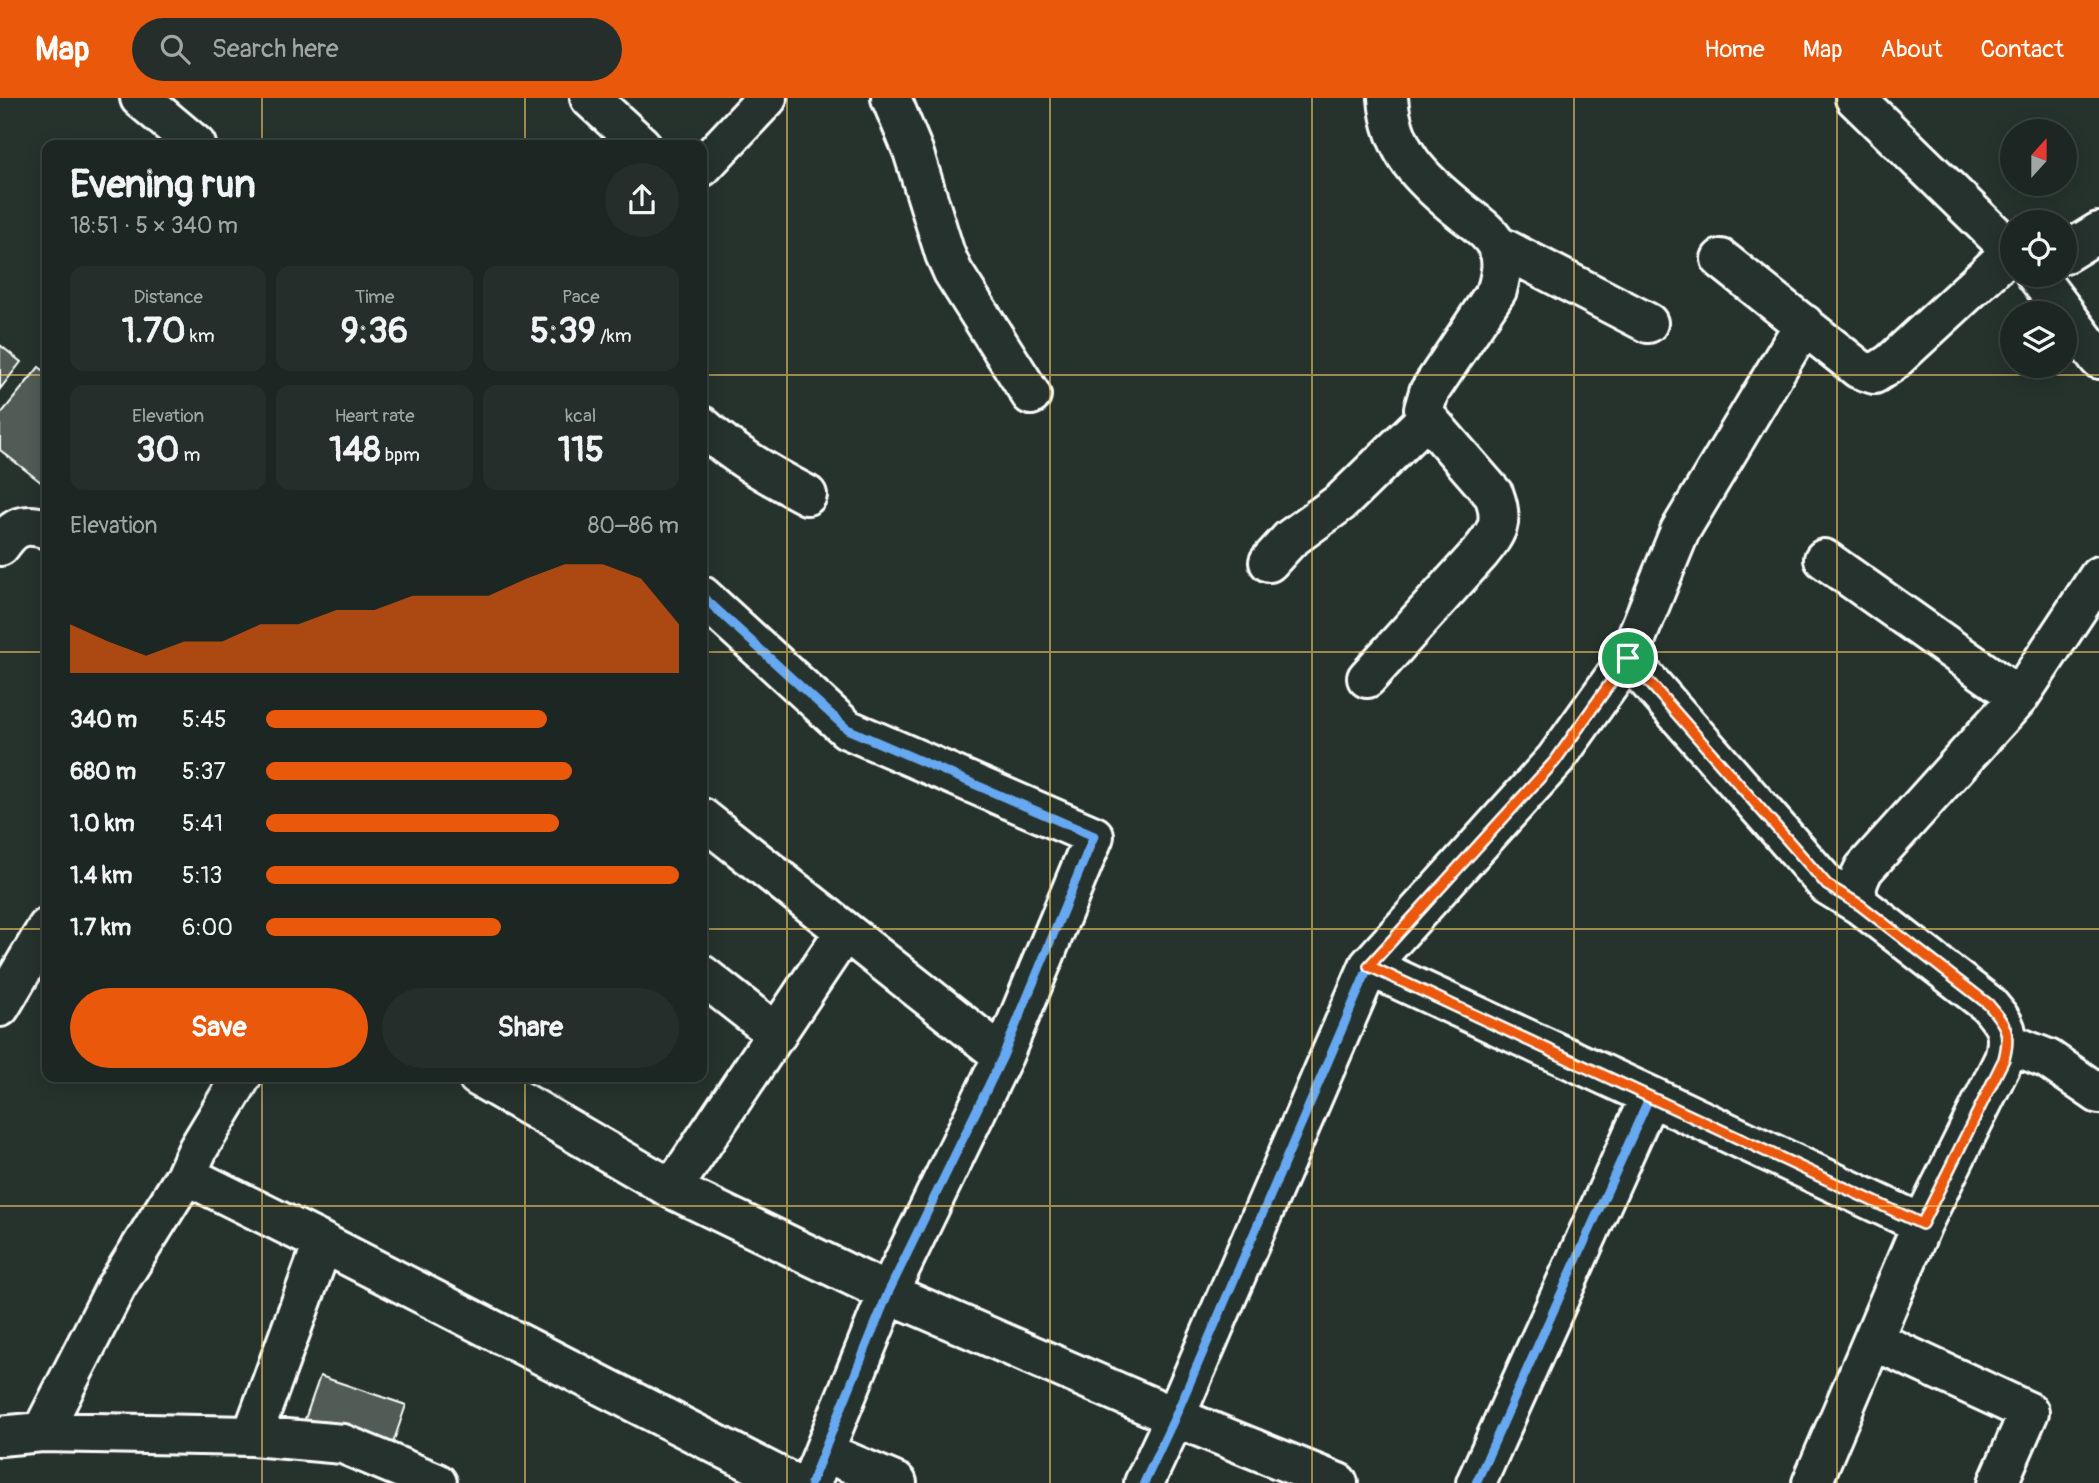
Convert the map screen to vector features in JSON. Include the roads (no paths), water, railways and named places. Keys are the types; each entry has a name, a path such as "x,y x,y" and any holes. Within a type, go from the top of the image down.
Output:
{"street":[{"path":"140,98 190,140"},
{"path":"590,98 636,140"},
{"path":"707,162 767,98"},
{"path":"891,98 917,160 945,254 953,272 1031,396"},
{"path":"1388,98 1394,134 1409,160 1429,185 1486,232 1497,245 1648,323"},
{"path":"1855,98 2000,239"},
{"path":"2077,246 2099,232"},
{"path":"1367,678 1480,553 1493,536 1499,522 1500,510 1494,495 1427,418 1424,409 1429,392 1497,290 1502,272 1497,245"},
{"path":"1721,259 1867,373 1881,372 2000,262"},
{"path":"1144,1483 1369,966 1555,761 1628,658 1680,531 1804,324"},
{"path":"2077,330 2099,359"},
{"path":"1269,562 1290,539 1341,502 1427,418"},
{"path":"707,431 761,471 807,495"},
{"path":"0,546 17,528 32,524 42,527"},
{"path":"1824,559 2019,697"},
{"path":"1860,905 1856,887 1864,869 2019,697 2099,576"},
{"path":"707,601 847,729 1094,836 1003,1056 888,1293 817,1467 897,1483"},
{"path":"1628,658 1827,885 1860,905 1988,1004 2007,1030 2008,1043 2004,1059 1922,1224 1812,1483"},
{"path":"707,822 1003,1056"},
{"path":"672,1189 845,931"},
{"path":"0,1007 42,936"},
{"path":"1369,966 1922,1224"},
{"path":"707,979 777,1034"},
{"path":"2008,1043 2048,1059 2099,1094"},
{"path":"42,1432 116,1287 186,1175 198,1149 238,1082"},
{"path":"487,1082 672,1189 888,1293 1175,1417 1338,1483"},
{"path":"1476,1483 1650,1096"},
{"path":"186,1175 323,1242 792,1483"},
{"path":"252,1436 323,1242"},
{"path":"1873,1340 2029,1412 1998,1483"},
{"path":"0,1436 42,1432 252,1436 343,1444 437,1483"}]}
